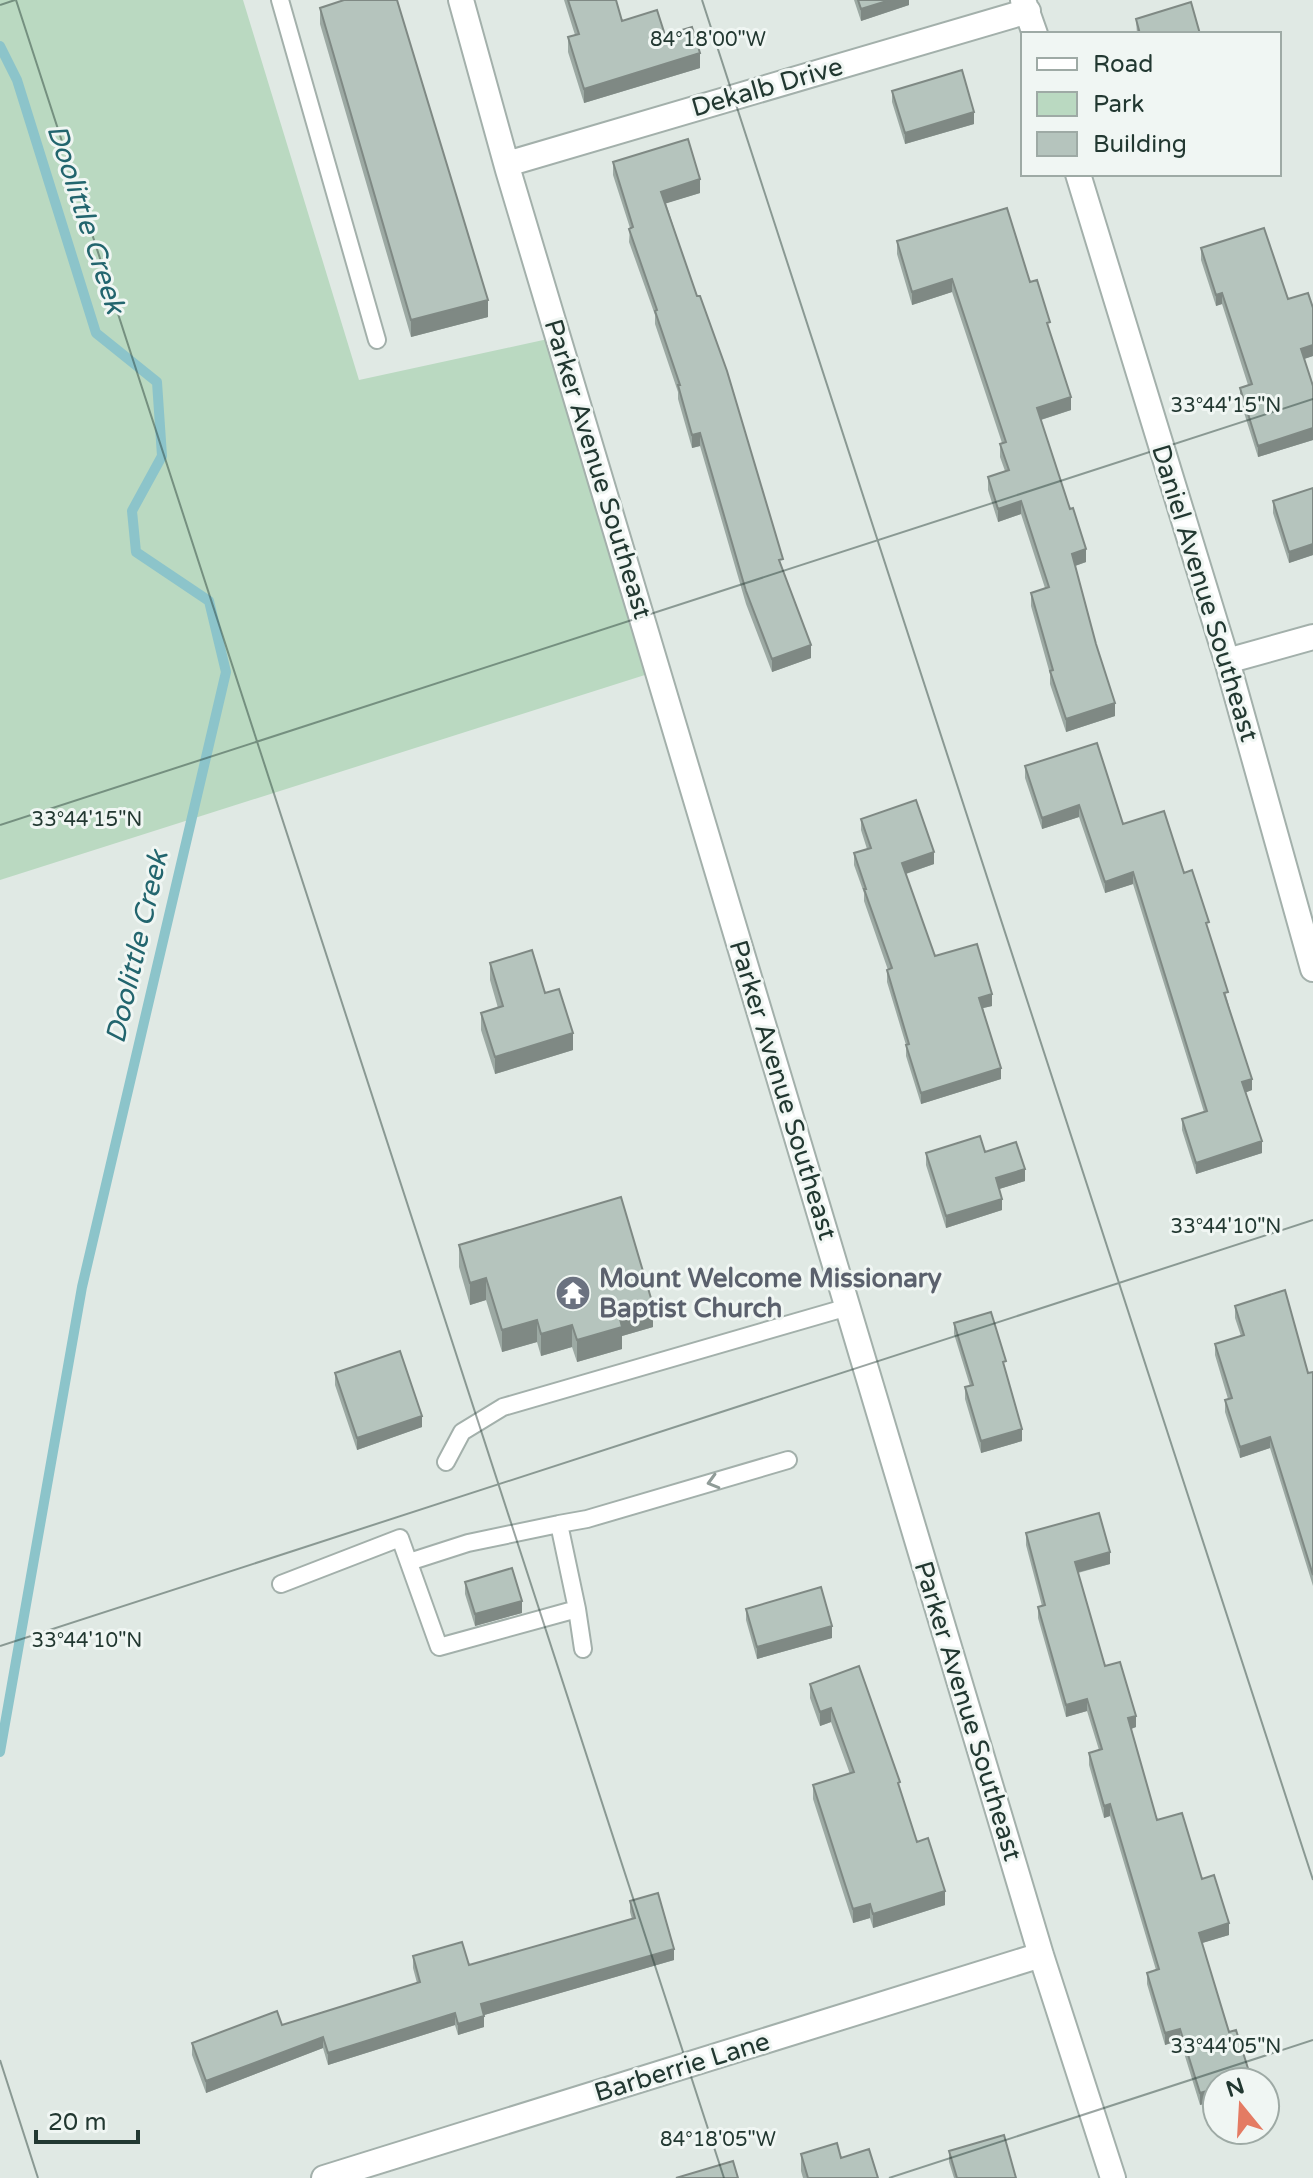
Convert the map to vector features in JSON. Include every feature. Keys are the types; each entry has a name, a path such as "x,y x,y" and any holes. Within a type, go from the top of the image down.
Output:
{"street":[{"name":"Parker Avenue Southeast","path":"461,0 507,164 1041,1955 1113,2178"},
{"name":"Dekalb Drive","path":"507,164 1029,15"},
{"name":"Daniel Avenue Southeast","path":"1079,176 1227,661 1313,969"},
{"path":"1227,661 1313,637"},
{"name":"Barberrie Lane","path":"324,2178 386,2169 1041,1955"}],"lane":[{"path":"284,1 377,340"},
{"path":"446,1462 462,1432 503,1407 848,1307"},
{"path":"409,1562 468,1543 587,1519 788,1460"},
{"path":"559,1524 583,1649"},
{"path":"281,1584 400,1538 439,1647 577,1609"}],"green space":[{"path":"0,0 243,0 359,380 557,337 648,674 0,880"}],"building":[{"path":"344,0 397,0 488,300 411,320 320,8"},
{"path":"568,0 616,0 622,21 657,10 665,35 692,27 700,53 584,89 568,37 579,34"},
{"path":"858,0 890,0 861,9"},
{"path":"1191,2 1199,32 1139,32 1136,19"},
{"path":"962,70 974,112 905,133 892,91"},
{"path":"688,139 700,179 661,192 727,371 783,559 779,560 811,645 772,659 746,591 700,433 692,435 680,385 629,229 633,227 613,162"},
{"path":"1007,208 1030,282 1037,280 1071,397 1037,408 1086,549 1072,554 1115,703 1066,719 1050,671 1053,670 1031,593 1049,587 1021,501 998,509 988,477 1009,470 1000,444 1006,442 952,279 912,292 897,241"},
{"path":"1264,228 1288,299 1308,293 1313,308 1313,345 1301,349 1313,386 1313,428 1258,446 1240,388 1252,384 1222,293 1216,295 1201,248"},
{"path":"1313,488 1313,544 1289,552 1273,501"},
{"path":"1097,743 1123,824 1164,811 1184,873 1192,870 1228,992 1224,993 1252,1079 1242,1082 1262,1141 1196,1163 1182,1119 1207,1111 1133,872 1105,882 1079,805 1042,818 1025,766"},
{"path":"916,800 934,852 902,863 935,956 977,944 992,994 979,998 1001,1068 921,1093 887,970 892,968 854,853 871,848 861,819"},
{"path":"532,950 545,993 559,989 573,1033 495,1057 481,1013 503,1006 490,963"},
{"path":"980,1136 985,1152 1016,1142 1025,1169 996,1178 1002,1199 946,1216 926,1153"},
{"path":"621,1197 653,1305 619,1315 622,1327 577,1340 572,1325 541,1334 537,1320 502,1330 486,1278 470,1283 459,1245"},
{"path":"1285,1290 1308,1373 1313,1372 1313,1575 1270,1437 1240,1447 1225,1400 1232,1398 1215,1344 1244,1335 1235,1306"},
{"path":"991,1312 1022,1429 981,1441 965,1387 973,1385 954,1323"},
{"path":"400,1351 422,1416 357,1438 335,1373"},
{"path":"1099,1513 1110,1552 1075,1562 1105,1666 1120,1662 1136,1716 1128,1718 1157,1820 1182,1813 1202,1879 1214,1875 1229,1923 1199,1933 1229,2032 1236,2030 1247,2066 1201,2066 1201,2093 1180,2029 1165,2033 1147,1973 1159,1969 1110,1804 1104,1806 1089,1753 1102,1749 1087,1699 1066,1705 1038,1607 1045,1605 1026,1533"},
{"path":"512,1568 522,1601 475,1614 465,1582"},
{"path":"821,1587 832,1626 757,1647 746,1609"},
{"path":"859,1666 900,1782 917,1842 928,1838 945,1891 873,1914 870,1904 853,1909 813,1785 854,1772 831,1708 820,1712 810,1684"},
{"path":"658,1893 674,1949 481,2004 484,2016 458,2024 455,2013 328,2053 323,2037 206,2081 192,2043 277,2011 282,2025 420,1982 413,1956 462,1942 469,1965 635,1918 630,1901"},
{"path":"1004,2135 1016,2178 957,2178 949,2151"},
{"path":"837,2143 841,2158 869,2149 878,2178 808,2178 801,2154"},
{"path":"733,2161 738,2178 676,2178"}],"waterway":[{"name":"Doolittle Creek","path":"0,46 17,80 96,333 157,382 162,456 132,511 136,552 209,601 226,672 82,1287 0,1752"}],"place":[{"name":"Mount Welcome Missionary Baptist Church","path":"573,1293"}]}
